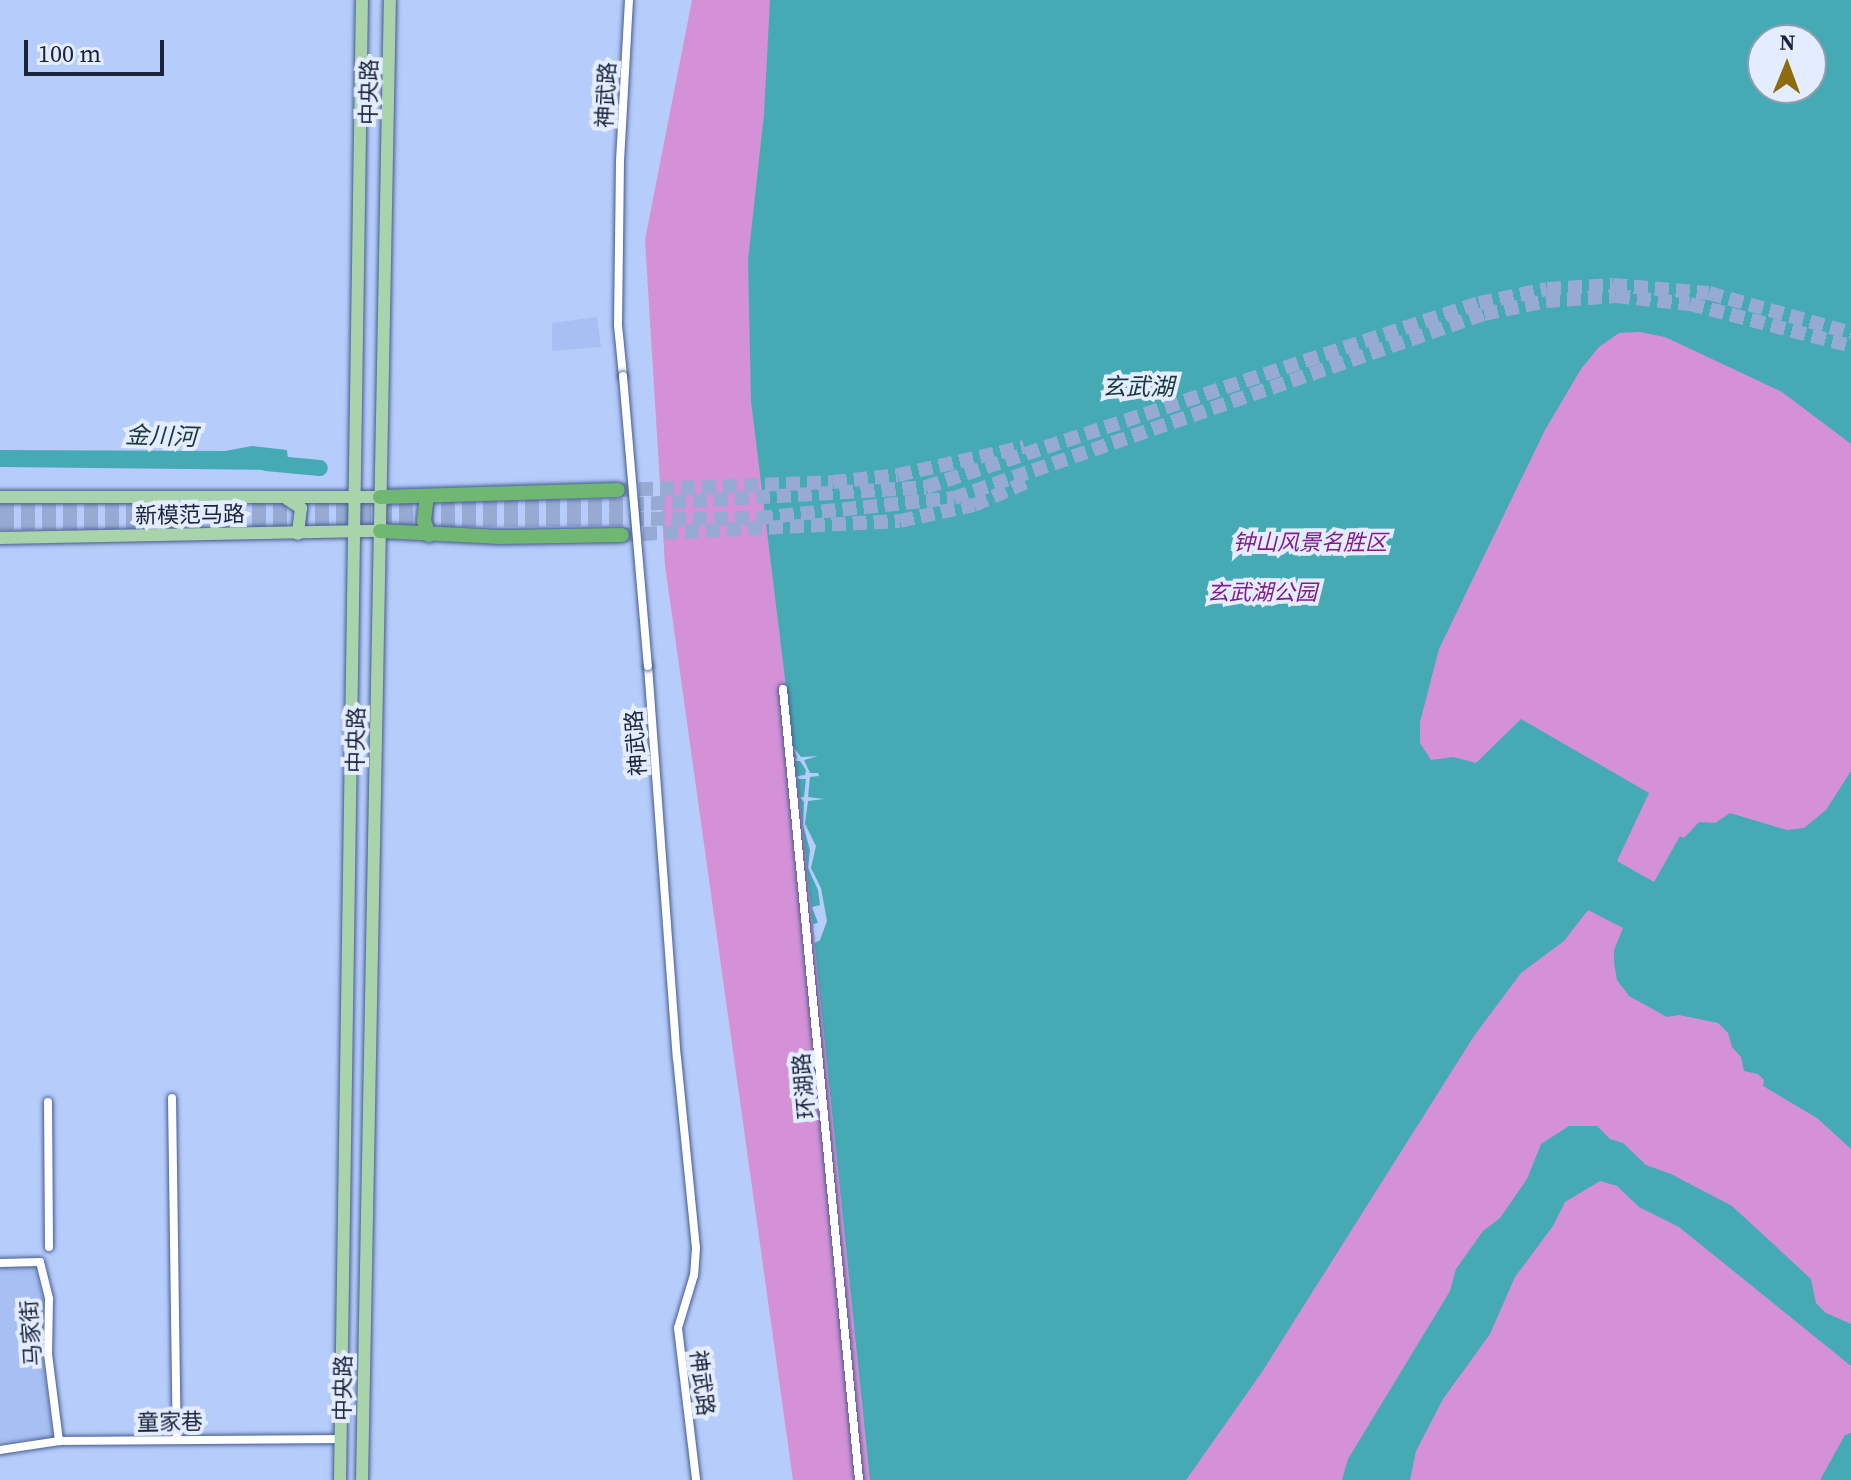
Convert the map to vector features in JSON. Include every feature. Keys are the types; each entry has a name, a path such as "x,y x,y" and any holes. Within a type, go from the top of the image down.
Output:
{"highway":[{"path":"380,497 618,490"},
{"path":"427,496 424,521 429,535"},
{"path":"380,531 429,535 622,535"}],"main road":[{"name":"中央路","path":"340,1480 362,0"},
{"name":"中央路","path":"362,1480 390,0"},
{"name":"新模范马路","path":"0,497 380,497"},
{"path":"287,499 301,508 298,534"},
{"name":"新模范马路","path":"0,538 380,531"}],"street":[{"name":"神武路","path":"629,0 620,161 618,325 648,666 677,1058 696,1248 694,1275 678,1328 696,1480"},
{"name":"环湖路","path":"783,689 859,1480"},
{"path":"172,1098 177,1440"},
{"path":"48,1102 49,1247"},
{"name":"马家街","path":"0,1263 40,1262 49,1299 48,1354 59,1441"},
{"name":"童家巷","path":"0,1450 59,1441 341,1439"}],"shaded area":[{"path":"597,317 601,347 552,351 552,323"},
{"path":"35,1267 44,1303 42,1353 53,1438 0,1442 0,1268"}],"green space":[{"name":"玄武湖","path":"692,0 1851,0 1851,1480 793,1480 665,565 645,240"}],"water":[{"name":"玄武湖","path":"770,0 1851,0 1851,444 1782,392 1665,337 1640,332 1619,333 1599,347 1581,369 1545,430 1439,649 1420,722 1420,743 1431,760 1453,757 1476,763 1521,719 1649,793 1617,861 1654,882 1680,836 1684,838 1699,822 1715,823 1730,813 1787,830 1804,828 1826,810 1851,771 1851,1149 1817,1118 1763,1086 1764,1080 1758,1074 1744,1071 1741,1057 1732,1047 1728,1033 1718,1023 1679,1015 1667,1017 1629,996 1617,980 1614,963 1614,950 1623,928 1588,910 1564,941 1521,973 1474,1036 1262,1372 1186,1480 870,1480 800,801 751,401 748,260 764,114"},
{"path":"252,446 287,450 289,470 0,467 0,450 225,451"},
{"path":"1569,1126 1597,1126 1610,1139 1623,1143 1646,1165 1671,1174 1732,1206 1811,1279 1816,1303 1826,1313 1851,1324 1851,1366 1679,1227 1639,1207 1617,1186 1600,1181 1565,1202 1553,1226 1515,1277 1490,1334 1443,1399 1416,1451 1410,1480 1342,1480 1348,1459 1450,1291 1456,1269 1483,1231 1500,1218 1527,1179 1541,1144"},
{"path":"1851,1433 1851,1480 1820,1480 1845,1435"}],"pier":[{"path":"791,744 801,757 818,756 804,760 810,773 818,773 819,776 810,777 808,797 824,799 808,801 805,824 816,846 811,868 821,888 827,921 820,940 815,943 813,924 818,923 812,907 820,905 818,890 808,868 810,850 803,825 804,802 800,797 804,797 806,779 798,779 797,776 805,775 806,770 800,761 794,761 797,757"}],"waterway":[{"name":"金川河","path":"266,463 320,468"}],"tunnel":[{"path":"0,511 609,506 926,487 1479,303 1547,289 1613,285 1709,293 1851,333"},
{"path":"0,523 759,518 954,498 1484,314 1546,301 1616,296 1690,304 1851,346"},
{"path":"618,490 833,482 898,475 1024,447"},
{"path":"622,535 900,521 974,505 1027,482"}],"park label":[{"name":"钟山风景名胜区","path":"1310,543"},
{"name":"玄武湖公园","path":"1262,593"}]}
